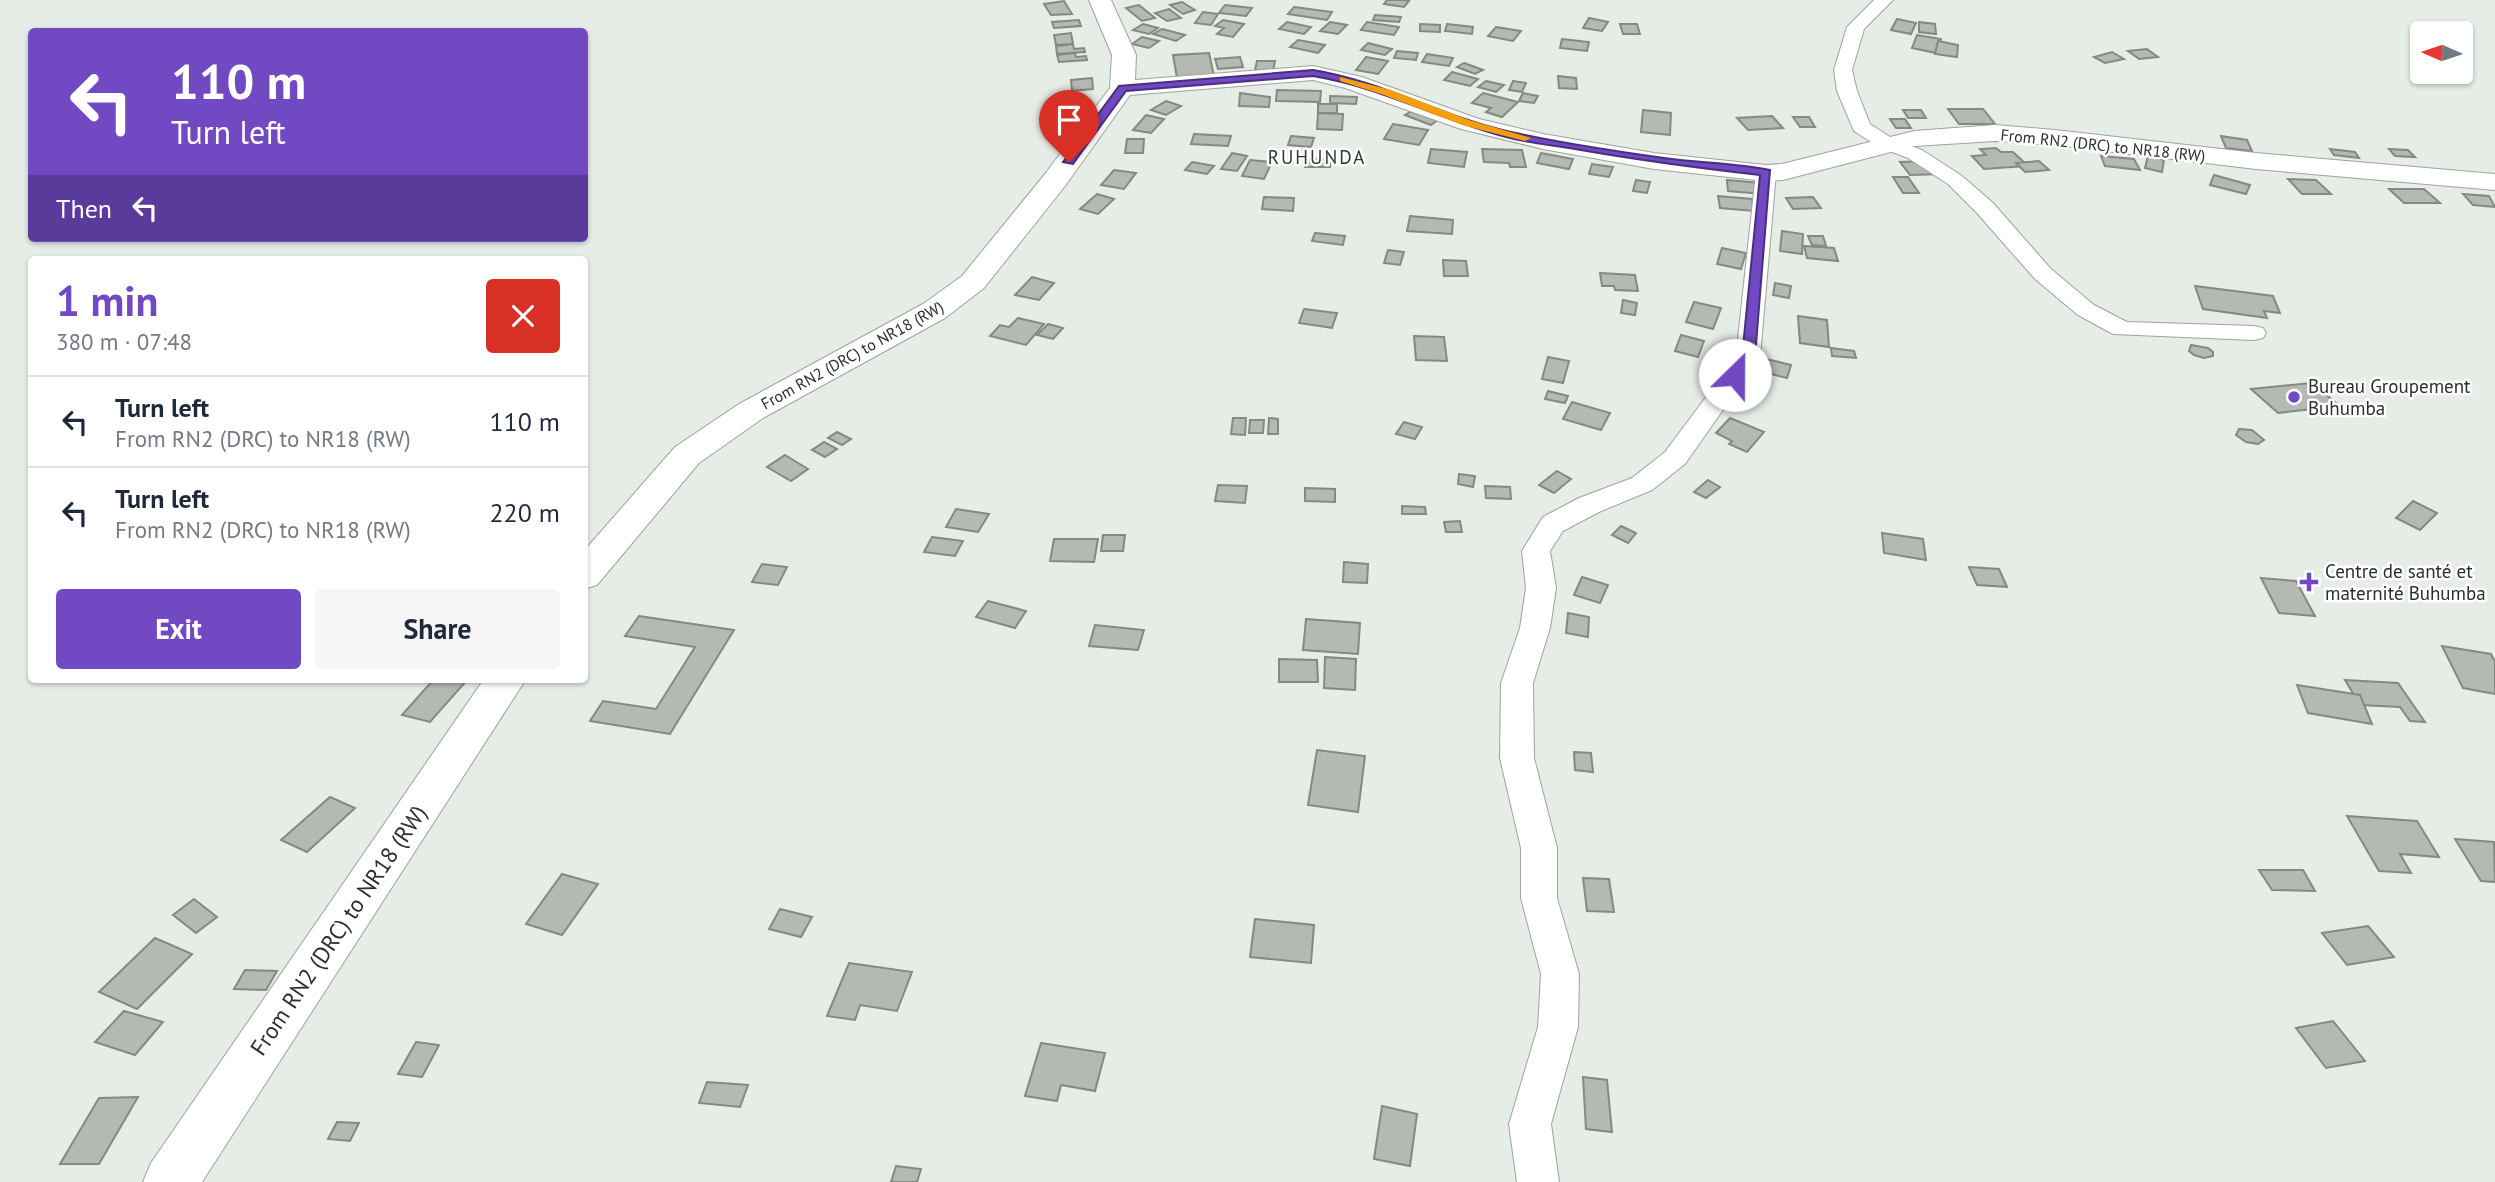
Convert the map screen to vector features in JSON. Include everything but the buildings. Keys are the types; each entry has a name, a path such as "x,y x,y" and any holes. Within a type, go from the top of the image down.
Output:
{"main road":[{"path":"1100,0 1124,55 1122,88"},
{"name":"From RN2 (DRC) to NR18 (RW)","path":"588,571 687,455 751,411 923,317 974,282 1055,180 1122,88 1313,73 1388,92 1465,122 1510,135 1662,161 1766,173 1783,172 1886,143 1934,136 2029,134 2175,153 2495,182"},
{"name":"From RN2 (DRC) to NR18 (RW)","path":"170,1182 503,683"}],"street":[{"path":"1884,0 1856,27 1843,70 1847,91 1861,127 1886,143 1915,154 1955,180 1985,208 2043,274 2086,310 2110,323 2122,329 2254,333"},
{"path":"1538,1182 1530,1124 1558,1027 1560,974 1539,898 1539,848 1517,758 1517,683 1535,628 1541,588 1535,551 1553,524 1589,505 1642,484 1675,458 1748,357 1766,173"}],"slow traffic":[{"path":"1343,79 1388,92 1465,122 1525,138"}],"place":[{"name":"Bureau Groupement Buhumba","path":"2294,397"},
{"name":"Centre de santé et maternité Buhumba","path":"2309,582"}],"district":[{"name":"RUHUNDA","path":"1317,157"}],"route":[{"path":"1069,162 1122,88 1265,79 1313,73 1388,92 1465,122 1510,135 1662,161 1766,173 1748,357 1735,375"}]}
